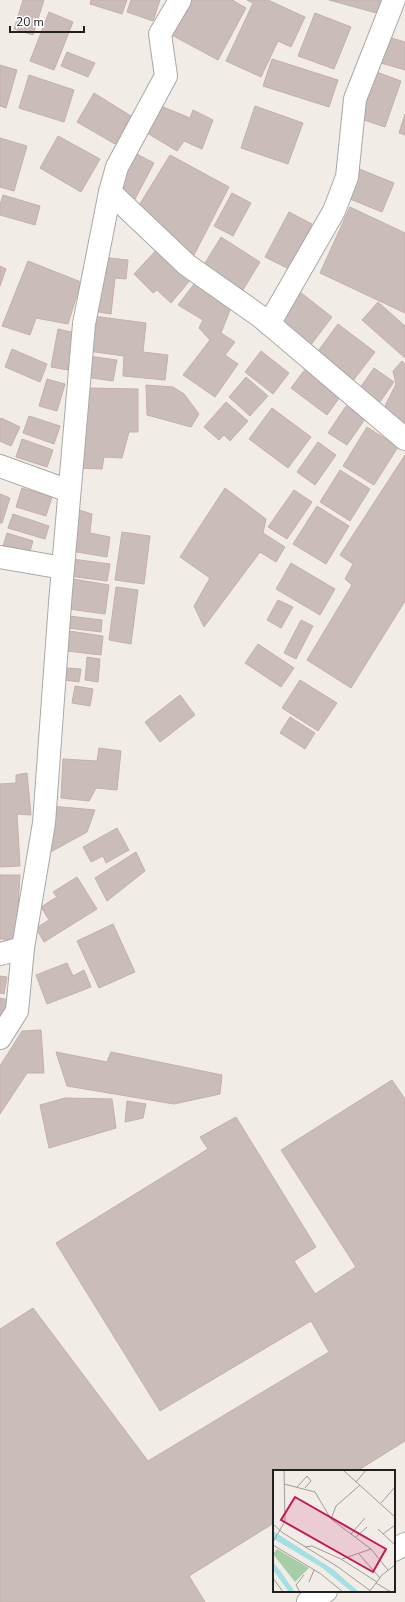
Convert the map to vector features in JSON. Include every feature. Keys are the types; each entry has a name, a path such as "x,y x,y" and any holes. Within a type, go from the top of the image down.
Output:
{"street":[{"path":"0,1038 17,1011 23,948 44,823 69,491 84,324 110,192 117,167 166,76 160,34 180,0"},
{"path":"269,324 334,211 347,178 355,99 394,0"},
{"path":"110,192 187,265 269,324 405,439"},
{"path":"0,466 69,491"},
{"path":"0,557 63,568"},
{"path":"0,954 23,948"},
{"path":"395,1549 405,1544"},
{"path":"308,1602 324,1592"}],"building":[{"path":"23,0 44,0 33,35 14,29"},
{"path":"91,0 127,0 122,14 90,4"},
{"path":"131,0 160,0 153,21 127,12"},
{"path":"183,0 232,0 246,8 218,60 166,32"},
{"path":"247,0 268,0 305,17 291,47 278,41 261,77 226,61 253,3"},
{"path":"329,0 384,0 380,14"},
{"path":"49,12 73,22 54,70 30,61"},
{"path":"315,13 351,27 334,69 298,56"},
{"path":"388,37 405,42 405,70 381,63"},
{"path":"67,52 95,63 88,77 61,66"},
{"path":"272,59 338,80 329,107 263,86"},
{"path":"0,65 17,70 6,108 0,106"},
{"path":"371,70 401,81 385,127 355,117"},
{"path":"29,75 74,90 64,122 19,108"},
{"path":"94,93 131,116 115,144 77,122"},
{"path":"156,104 190,118 193,110 213,120 202,149 184,141 177,151 147,133"},
{"path":"255,106 303,123 288,164 241,148"},
{"path":"405,114 405,135 399,133"},
{"path":"58,136 100,159 81,192 40,168"},
{"path":"0,138 27,146 14,191 0,187"},
{"path":"133,152 154,163 134,201 115,185"},
{"path":"170,155 229,187 194,255 146,223 138,207"},
{"path":"357,168 394,183 382,212 345,197"},
{"path":"232,193 251,203 233,236 214,226"},
{"path":"3,195 40,206 35,225 0,215 0,205"},
{"path":"350,207 405,233 405,313 320,273"},
{"path":"289,212 312,224 289,269 265,257"},
{"path":"221,237 260,262 238,298 199,273"},
{"path":"160,246 192,278 171,303 157,290 153,293 134,274"},
{"path":"100,257 128,260 126,279 115,278 111,314 93,311"},
{"path":"28,261 81,282 68,324 36,318 30,335 2,326"},
{"path":"0,266 6,269 0,286"},
{"path":"198,279 234,300 221,333 235,342 225,355 238,364 215,397 183,375 210,340 199,328 203,320 178,305"},
{"path":"300,292 332,317 307,350 275,324"},
{"path":"378,302 405,326 405,358 362,320"},
{"path":"93,316 146,323 143,352 168,355 165,380 123,376 124,356 88,351"},
{"path":"338,324 375,352 349,386 313,358"},
{"path":"58,329 76,333 68,370 51,367"},
{"path":"12,349 47,364 40,382 5,367"},
{"path":"261,351 289,373 273,394 245,372"},
{"path":"88,356 117,360 113,381 85,377"},
{"path":"402,361 405,364 405,432 380,416 396,384 393,371"},
{"path":"306,368 342,394 327,415 291,388"},
{"path":"374,368 394,382 375,409 355,395"},
{"path":"246,377 268,396 250,416 229,397"},
{"path":"47,379 65,384 57,411 39,406"},
{"path":"146,385 173,387 184,394 199,414 191,427 147,415"},
{"path":"88,388 138,389 138,432 129,432 122,458 104,457 102,469 78,468"},
{"path":"226,402 248,421 230,441 224,435 219,440 204,427"},
{"path":"346,406 365,419 347,445 328,433"},
{"path":"272,408 311,437 288,468 249,439"},
{"path":"29,416 60,426 54,444 23,433"},
{"path":"1,418 20,427 11,446 0,441"},
{"path":"367,427 398,447 374,485 343,466"},
{"path":"22,439 53,450 47,467 16,457"},
{"path":"318,442 336,455 315,485 297,472"},
{"path":"405,455 405,601 351,688 307,660 352,585 345,579 353,564 340,555"},
{"path":"340,470 370,489 350,521 320,502"},
{"path":"22,488 52,497 46,516 16,507"},
{"path":"225,488 266,519 263,533 285,547 276,562 260,552 204,627 194,606 210,578 180,557"},
{"path":"294,490 312,502 287,539 268,527"},
{"path":"0,494 10,498 2,523 0,523"},
{"path":"317,506 349,526 326,564 293,544"},
{"path":"76,509 92,514 90,533 110,537 107,557 71,551"},
{"path":"13,514 49,526 45,539 8,528"},
{"path":"122,532 150,536 144,584 115,580"},
{"path":"7,533 33,541 28,558 2,550"},
{"path":"72,559 110,564 107,581 69,576"},
{"path":"291,563 335,589 320,615 276,589"},
{"path":"73,579 109,585 105,614 69,609"},
{"path":"116,587 138,590 131,644 109,640"},
{"path":"278,600 293,607 281,628 267,620"},
{"path":"69,616 102,620 101,632 68,628"},
{"path":"301,620 313,626 296,659 284,653"},
{"path":"69,631 103,636 101,655 67,651"},
{"path":"258,644 294,668 281,687 245,663"},
{"path":"87,657 100,659 98,682 85,680"},
{"path":"66,668 81,669 79,682 65,680"},
{"path":"300,680 337,703 318,731 282,708"},
{"path":"75,686 93,689 90,706 72,703"},
{"path":"180,695 195,715 160,742 145,722"},
{"path":"290,717 315,733 305,749 280,733"},
{"path":"99,748 121,751 117,790 96,788 89,801 61,798 63,759 97,761"},
{"path":"27,773 31,815 17,814 20,866 0,867 0,784 16,783 16,775"},
{"path":"51,806 95,810 87,832 47,854"},
{"path":"117,828 129,850 106,863 103,856 91,862 83,847"},
{"path":"136,852 145,871 107,901 95,878"},
{"path":"0,875 20,875 16,940 0,939"},
{"path":"77,877 97,909 44,942 36,928 49,920 41,907 57,897 53,892"},
{"path":"113,924 135,972 99,988 77,941"},
{"path":"67,963 73,976 84,970 91,987 47,1004 36,975"},
{"path":"0,976 7,977 4,994 0,993"},
{"path":"0,998 8,1000 3,1015 0,1014"},
{"path":"41,1030 44,1073 27,1073 0,1114 0,1066 22,1031"},
{"path":"56,1052 107,1062 111,1052 222,1075 220,1094 174,1104 67,1086"},
{"path":"392,1080 405,1099 405,1441 359,1470 273,1470 273,1524 189,1576 205,1602 0,1602 0,1329 33,1308 148,1461 329,1352 311,1321 160,1411 56,1243 208,1149 200,1137 236,1117 316,1247 294,1261 315,1294 356,1267 281,1150"},
{"path":"65,1098 112,1099 116,1128 49,1148 40,1105"},
{"path":"127,1101 146,1104 143,1118 125,1122"}]}
